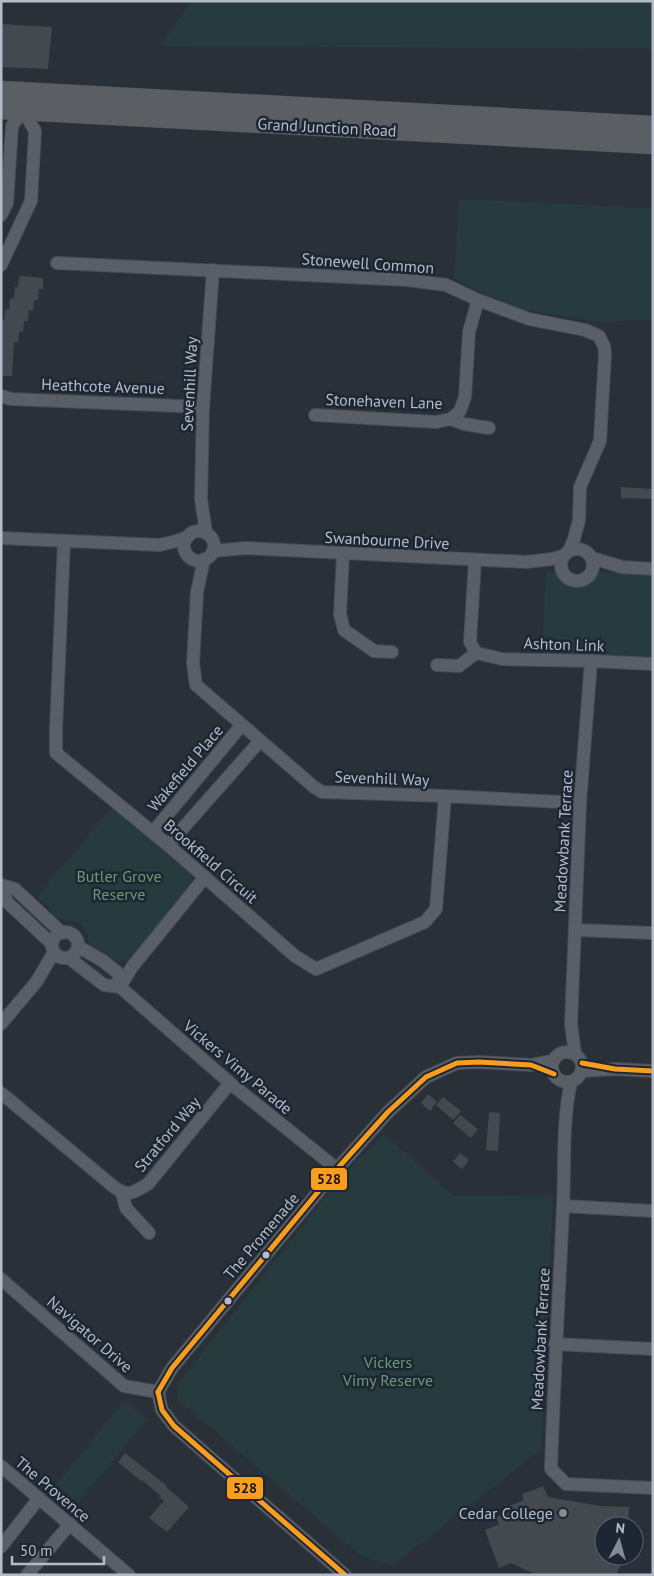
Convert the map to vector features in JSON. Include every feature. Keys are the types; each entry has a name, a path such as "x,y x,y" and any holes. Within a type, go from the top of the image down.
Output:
{"highway":[{"name":"Grand Junction Road","path":"1,91 24,101 653,144"},
{"name":"Grand Junction Road","path":"1,109 24,101 653,126"}],"street":[{"path":"1,215 7,203 12,126 24,101"},
{"path":"1,265 31,201 35,131 24,101"},
{"name":"Stonewell Common","path":"57,262 408,280 446,285 478,300 529,319 585,330 600,336 605,354 600,440 580,487 579,520 574,539 566,553"},
{"name":"Sevenhill Way","path":"213,270 203,406 200,546 193,663 196,685 241,726 322,792 580,803"},
{"name":"Stonehaven Lane","path":"316,415 436,422 451,419 460,411 465,397 469,332 478,300"},
{"name":"Heathcote Avenue","path":"1,396 12,399 203,406"},
{"name":"Stonehaven Lane","path":"451,419 464,424 488,428"},
{"name":"Stonewell Common","path":"579,520 590,560"},
{"name":"Swanbourne Drive","path":"1,538 526,562 552,559 566,553"},
{"name":"Brookfield Circuit","path":"64,541 56,753 153,832 294,956 316,969 425,922 436,909 446,796"},
{"path":"590,560 585,579 580,581 569,579 562,571 561,563 566,553 578,549 590,560 622,567 653,569"},
{"path":"343,554 340,614 344,630 374,651 392,652"},
{"path":"437,665 459,666 476,653 470,642 474,560"},
{"name":"Swanbourne Drive","path":"526,562 562,571"},
{"name":"Ashton Link","path":"476,653 502,659 653,664"},
{"name":"Meadowbank Terrace","path":"571,1060 580,803 591,661"},
{"name":"Wakefield Place","path":"153,832 241,726"},
{"path":"168,845 260,741"},
{"path":"120,987 132,967 205,877"},
{"name":"Vickers Vimy Parade","path":"1,886 15,889 62,933"},
{"name":"Vickers Vimy Parade","path":"1,886 7,902 59,953 104,985 120,987 230,1083 337,1169"},
{"path":"575,930 653,933"},
{"path":"1,1024 59,953 56,937 67,932 77,939 79,947 76,954 59,953"},
{"name":"Vickers Vimy Parade","path":"79,947 103,961 118,973 120,987"},
{"path":"571,1060 578,1077 562,1079 552,1069 571,1060"},
{"name":"The Promenade","path":"158,1392 172,1368 337,1169 388,1112 426,1077 457,1063 479,1062 531,1065 571,1060 615,1069 653,1071"},
{"name":"The Promenade","path":"531,1065 562,1079"},
{"name":"Meadowbank Terrace","path":"562,1079 566,1103 551,1469 566,1484 653,1488"},
{"name":"Stratford Way","path":"122,1193 131,1194 148,1184 230,1083"},
{"path":"1,1093 122,1193 126,1208 149,1233"},
{"path":"563,1206 653,1210"},
{"name":"Navigator Drive","path":"1,1279 124,1386 158,1392"},
{"path":"555,1344 653,1349"},
{"path":"158,1392 162,1410 174,1426 335,1569 345,1575"},
{"name":"The Provence","path":"1,1466 129,1575"},
{"path":"1,1547 39,1498"},
{"path":"27,1575 70,1524"}],"green space":[{"path":"191,1 653,1 653,49 160,46"},
{"path":"459,199 653,208 653,320 599,322 518,309 454,279"},
{"path":"546,570 557,573 570,583 576,585 586,583 601,572 653,574 653,660 542,654"},
{"name":"Butler Grove Reserve","path":"113,806 190,871 192,880 189,888 129,959 125,961 111,959 101,951 94,952 85,930 80,924 52,916 51,909 37,897"},
{"name":"Vickers Vimy Reserve","path":"384,1134 454,1196 553,1195 541,1450 391,1566 360,1555 177,1399 177,1384 343,1175"},
{"path":"124,1400 147,1419 78,1503 56,1485"}],"building":[{"path":"1,24 52,27 48,69 1,67"},
{"path":"19,277 43,278 43,289 39,289 38,300 34,300 33,311 29,310 28,321 24,321 23,332 19,332 18,342 14,342 12,376 1,376 2,320 4,320 5,310 9,309 10,299 14,298 15,287 18,287"},
{"path":"621,487 653,489 653,499 621,498"},
{"path":"428,1094 437,1102 430,1111 421,1103"},
{"path":"443,1097 461,1111 453,1120 436,1105"},
{"path":"489,1112 500,1113 498,1151 486,1150"},
{"path":"460,1115 478,1129 471,1138 453,1123"},
{"path":"460,1153 469,1160 462,1169 453,1162"},
{"path":"125,1453 167,1486 189,1507 167,1532 149,1518 164,1501 159,1497 161,1496 118,1462"},
{"name":"Cedar College","path":"543,1486 548,1497 601,1506 629,1507 629,1516 594,1516 594,1566 620,1566 616,1575 537,1575 511,1563 499,1568 485,1530 499,1524 496,1517 511,1512 509,1506 524,1500 522,1494"}],"transit line":[{"name":"528","path":"158,1392 172,1368 337,1169 388,1112 426,1077 457,1063 479,1062 531,1065 554,1074"},
{"name":"528","path":"582,1063 615,1069 653,1071"},
{"name":"528","path":"158,1392 162,1410 174,1426 345,1575"}],"place":[{"name":"Cedar College","path":"563,1513"}]}
